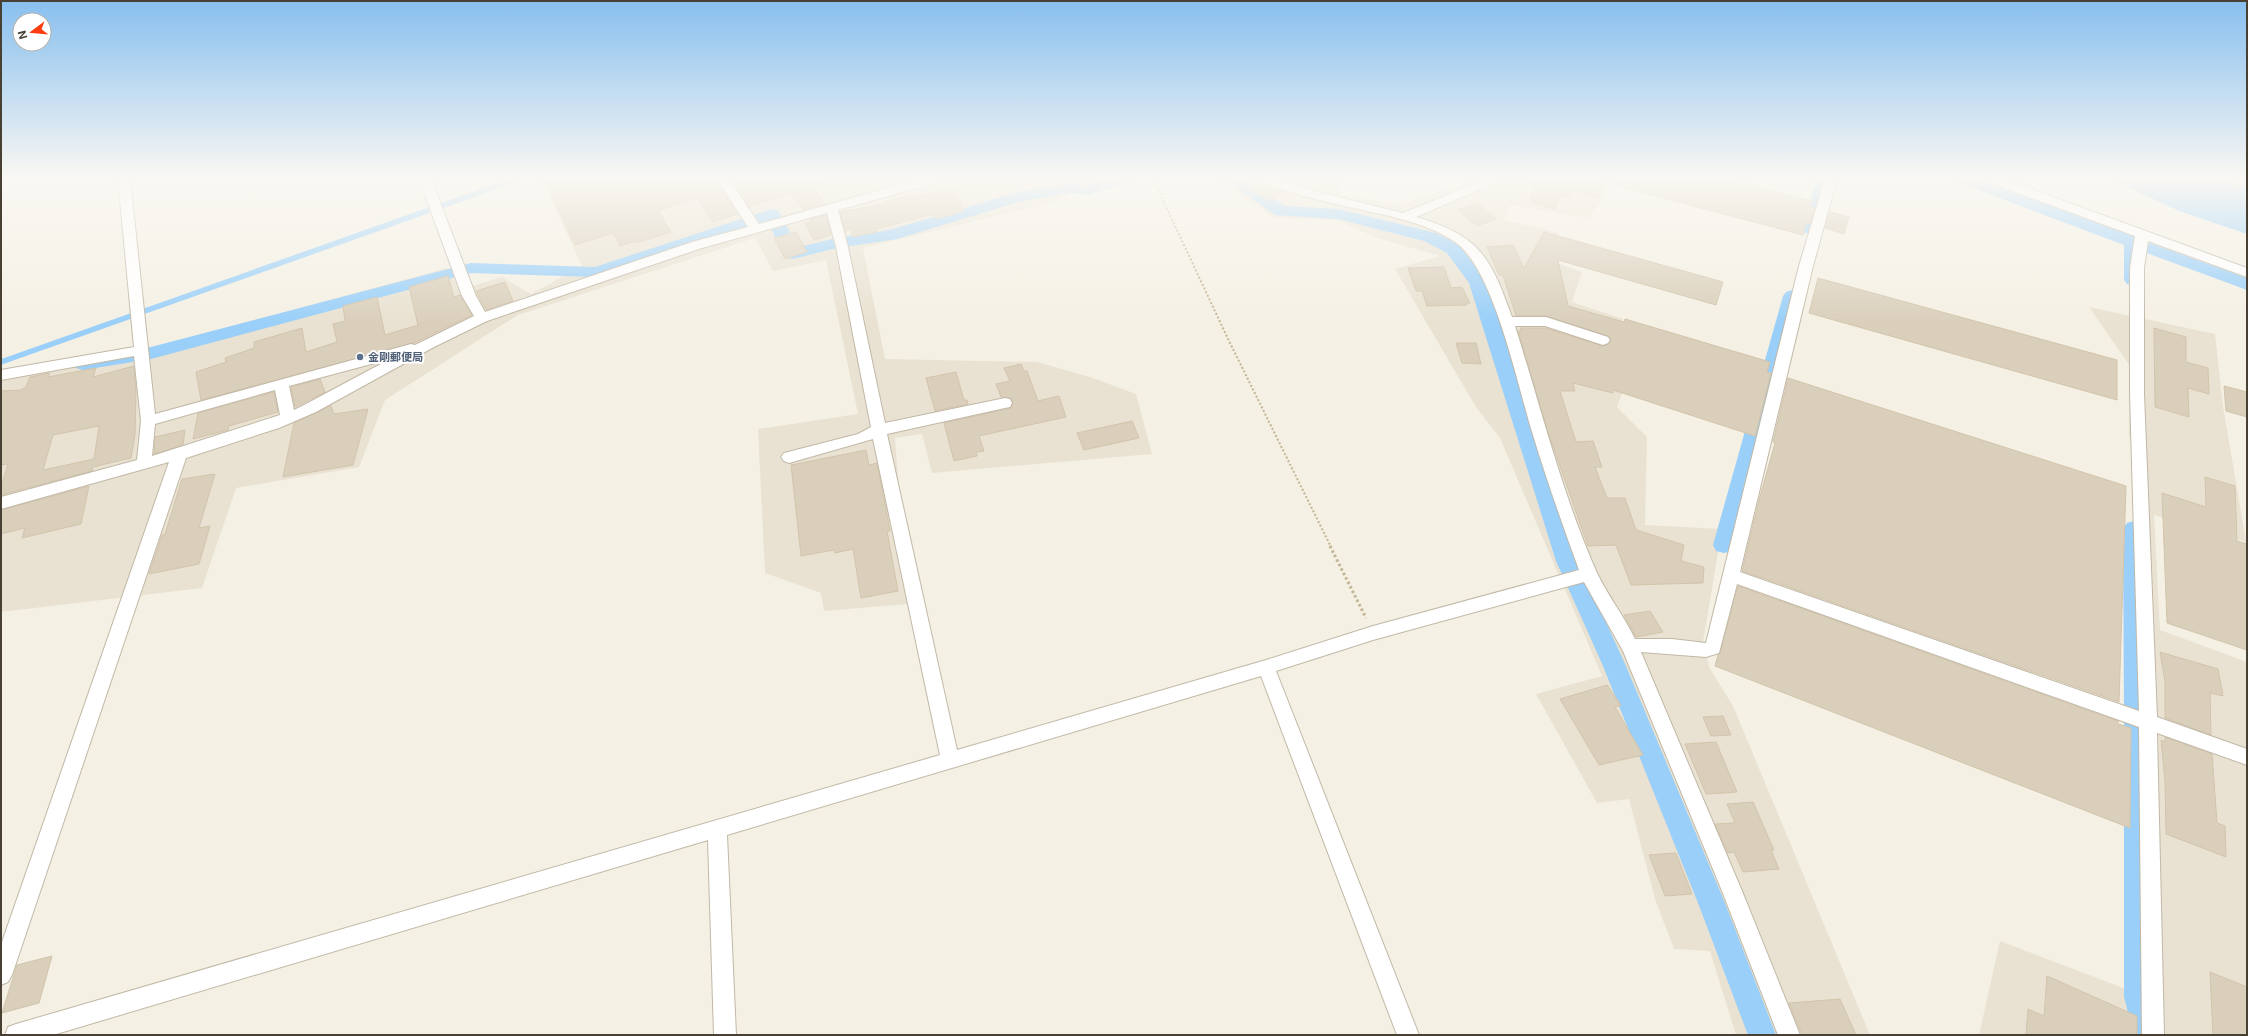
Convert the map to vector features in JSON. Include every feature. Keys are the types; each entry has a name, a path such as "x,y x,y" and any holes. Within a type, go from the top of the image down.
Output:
{"street":[{"path":"129,227 143,354 148,421 144,464"},
{"path":"443,227 469,296 482,318"},
{"path":"837,227 950,759"},
{"path":"1432,227 1458,237 1473,250 1483,264 1496,291 1531,406 1587,575 1630,648 1722,862 1789,1035"},
{"path":"1630,648 1642,645 1706,650 1713,648 1806,266 1817,227"},
{"path":"2124,227 2247,273"},
{"path":"1,503 86,478 180,454 288,418 317,405 482,318 697,246 759,228"},
{"path":"2142,234 2137,268 2137,394 2148,723 2154,1035"},
{"path":"1505,321 1546,322 1603,340"},
{"path":"148,421 281,385 326,370 427,346"},
{"path":"1,375 143,354"},
{"path":"281,385 288,418"},
{"path":"788,457 862,438 879,430 1005,403"},
{"path":"1,975 180,454"},
{"path":"16,1035 1266,667 1373,633 1562,580 1587,575"},
{"path":"1730,575 2247,757"},
{"path":"1266,667 1408,1035"},
{"path":"717,829 725,1035"}],"path":[{"path":"1175,227 1373,633"}],"shaded area":[{"path":"564,227 949,227 863,248 885,359 1037,362 1090,377 1136,394 1152,454 932,473 922,434 895,438 908,604 824,611 821,593 765,573 758,429 858,414 826,260 773,271 755,238 518,315 385,400 359,467 236,488 202,588 1,612 1,372 160,346 448,268 459,290 502,277 531,294 582,266"},
{"path":"1353,227 1535,227 1559,233 1540,257 1582,272 1572,302 1623,319 1612,347 1636,356 1617,407 1647,437 1645,525 1722,529 1703,642 1709,667 1733,706 1870,1035 1736,1035 1710,951 1674,949 1655,899 1629,799 1597,803 1536,694 1602,676 1500,438 1476,407 1395,269 1440,256 1377,238"},
{"path":"2089,307 2215,334 2223,406 2246,542 2154,515 2160,630 2247,662 2247,1035 1979,1035 2000,941 2136,993 2134,438 2129,437 2130,366"}],"water":[{"path":"2227,227 2247,227 2247,234"}],"building":[{"path":"567,227 668,227 671,232 636,243 635,241 620,246 613,233 575,245"},
{"path":"807,227 829,227 831,235 814,240"},
{"path":"844,227 882,227 876,229 877,232 853,237 851,229 845,231"},
{"path":"1774,227 1805,227 1803,235"},
{"path":"1825,227 1846,227 1844,234"},
{"path":"796,232 807,252 785,259 774,238"},
{"path":"1544,232 1723,282 1716,305 1558,260 1568,306 1624,322 1625,319 1770,362 1767,372 1771,373 1755,436 1613,390 1613,393 1573,383 1575,391 1560,391 1576,442 1593,441 1602,467 1595,467 1607,498 1625,498 1636,530 1684,545 1681,561 1704,567 1703,583 1631,585 1616,545 1588,546 1548,432 1518,331 1521,331 1520,328 1545,328 1603,346 1609,344 1611,339 1608,336 1546,316 1516,316 1503,275 1499,275 1487,247 1513,245 1524,268"},
{"path":"1444,267 1451,288 1462,287 1470,303 1466,303 1467,305 1427,306 1422,291 1416,291 1408,268"},
{"path":"448,276 454,297 460,295 472,315 414,343 201,400 196,372 226,362 225,358 254,348 254,342 302,328 306,352 337,342 333,324 345,321 343,306 377,297 385,335 418,325 409,287"},
{"path":"1818,278 2117,360 2117,400 1809,313"},
{"path":"505,282 513,301 486,310 476,291"},
{"path":"2154,328 2186,337 2186,362 2208,368 2209,394 2188,388 2189,417 2155,407"},
{"path":"1456,343 1476,343 1481,364 1462,363"},
{"path":"1021,364 1024,371 1027,371 1038,401 1059,396 1066,417 979,436 984,451 976,452 977,456 954,461 944,423 1011,408 1013,404 1011,398 1001,397 996,384 1010,381 1004,368"},
{"path":"134,366 136,392 135,435 131,458 93,467 92,471 1,495 1,487 8,464 1,465 1,391 21,390 26,387 30,377 50,373 48,377 96,368 93,377","holes":["99,426 94,459 43,470 53,435"]},
{"path":"956,372 964,400 967,400 968,404 935,411 926,378"},
{"path":"1788,378 2126,486 2119,702 1742,571 1759,500 1775,443 1773,442"},
{"path":"320,379 325,392 295,407 291,387"},
{"path":"2224,386 2247,392 2247,417 2226,411"},
{"path":"274,392 278,412 229,426 228,430 193,439 198,413"},
{"path":"331,406 334,414 368,409 353,465 283,477 294,423"},
{"path":"1132,421 1139,438 1084,450 1077,433"},
{"path":"185,430 183,445 154,454 155,437"},
{"path":"866,450 869,465 877,463 890,531 887,531 898,591 861,598 853,549 835,553 834,550 801,556 791,465"},
{"path":"215,474 199,528 210,526 199,564 149,574 162,535 165,534 182,479"},
{"path":"2205,477 2235,486 2237,541 2247,544 2247,650 2167,623 2162,493 2206,507"},
{"path":"89,486 81,524 22,538 25,528 1,534 1,510"},
{"path":"1738,586 2118,721 2118,724 2131,728 2130,828 1715,666 1720,653"},
{"path":"1650,611 1663,632 1636,637 1624,615"},
{"path":"2160,652 2218,669 2223,696 2210,693 2211,735 2165,718 2165,682"},
{"path":"1607,685 1621,705 1615,707 1643,755 1599,765 1560,699"},
{"path":"1723,716 1731,735 1711,736 1703,717"},
{"path":"2165,737 2212,754 2217,823 2225,826 2226,857 2166,834 2165,781 2161,740 2165,742"},
{"path":"1716,742 1737,792 1706,794 1685,744"},
{"path":"1753,802 1774,850 1771,850 1779,869 1743,872 1734,852 1728,853 1715,824 1735,823 1727,804"},
{"path":"1676,853 1692,894 1665,896 1649,855"},
{"path":"52,956 39,1003 2,1013 17,965"},
{"path":"2210,972 2247,987 2247,1035 2213,1035"},
{"path":"2047,976 2137,1016 2137,1035 2026,1035 2028,1009 2044,1016"},
{"path":"1840,999 1856,1035 1802,1035 1789,1003"}],"waterway":[{"path":"1,362 381,227"},
{"path":"83,364 151,353 471,268 596,272 731,227"},
{"path":"779,227 793,254 837,243 891,235 917,227"},
{"path":"1391,227 1430,237 1453,249 1478,282 1567,561 1615,666 1712,903 1762,1035"},
{"path":"2093,227 2135,243"},
{"path":"2132,242 2133,280"},
{"path":"2150,248 2247,284"},
{"path":"1724,545 1792,296"},
{"path":"2134,529 2136,715"},
{"path":"2136,723 2138,997 2148,1035"}],"place":[{"name":"金剛郵便局","path":"360,357"}]}
